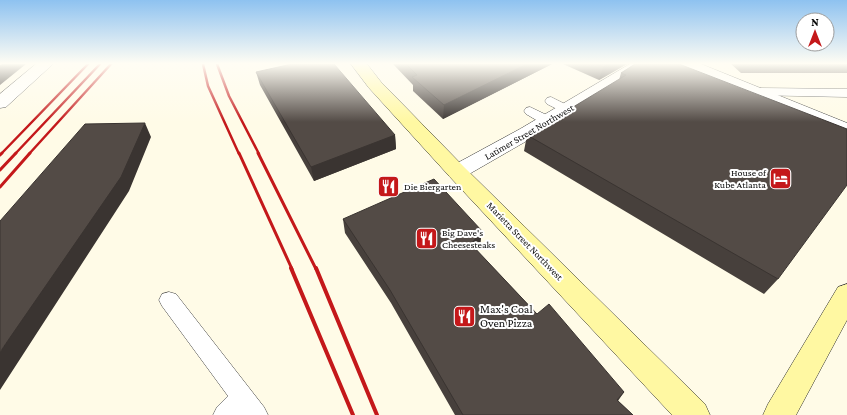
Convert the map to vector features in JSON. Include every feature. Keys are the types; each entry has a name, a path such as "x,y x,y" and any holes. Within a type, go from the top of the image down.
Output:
{"main road":[{"name":"Marietta Street Northwest","path":"374,83 457,172 694,415"},
{"path":"778,415 847,295"}],"street":[{"path":"0,103 23,83"},
{"name":"Latimer Street Northwest","path":"457,172 492,154 610,83"},
{"path":"736,83 847,129"}],"lane":[{"path":"758,92 847,93"},
{"path":"551,101 567,110"},
{"path":"530,111 548,121"},
{"path":"169,300 250,407 225,415"}],"building":[{"path":"263,83 351,83 395,135 311,167"},
{"path":"419,83 488,83 444,105"},
{"path":"612,83 729,83 847,129 847,185 778,279 527,135"},
{"path":"145,123 121,177 0,352 0,221 85,124"},
{"path":"434,179 482,231 471,244 537,314 549,304 624,392 617,400 633,415 463,415 390,290 343,219"}],"railway":[{"path":"1,154 69,83"},
{"path":"15,154 82,83"},
{"path":"29,154 93,83"},
{"path":"207,83 239,154"},
{"path":"224,83 229,96 259,154"},
{"path":"0,170 16,153"},
{"path":"0,187 30,153"},
{"path":"239,153 292,269"},
{"path":"258,153 316,269"},
{"path":"291,268 353,415"},
{"path":"316,268 377,415"}],"place":[{"name":"House of Kube Atlanta","path":"781,178"},
{"name":"Die Biergarten","path":"388,186"},
{"name":"Big Dave's Cheesesteaks","path":"426,238"},
{"name":"Max's Coal Oven Pizza","path":"464,316"}]}
